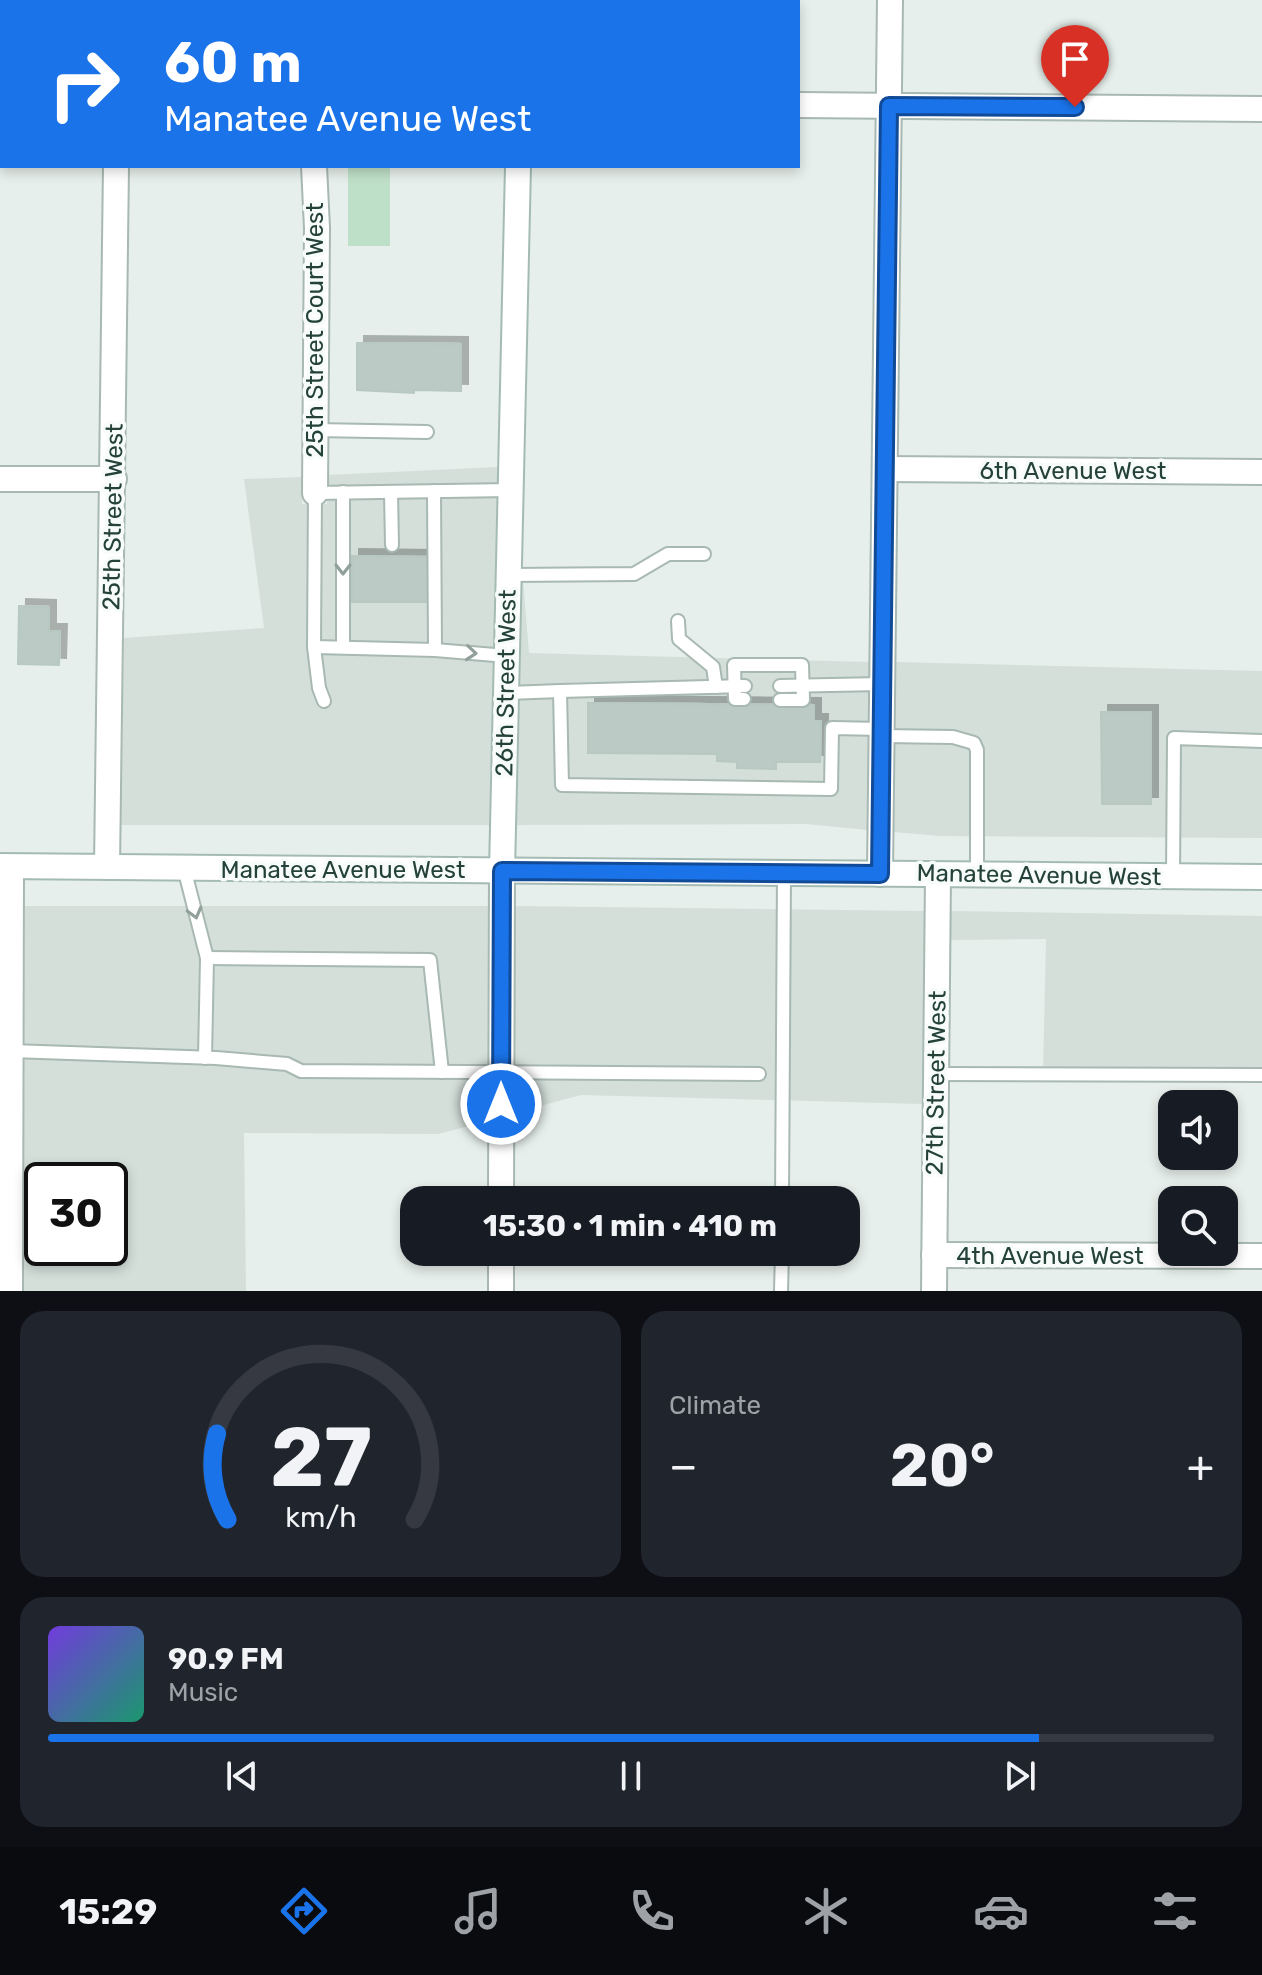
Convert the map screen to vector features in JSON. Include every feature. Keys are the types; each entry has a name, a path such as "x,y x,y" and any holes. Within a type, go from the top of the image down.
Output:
{"street":[{"path":"880,874 890,0"},
{"path":"800,105 1262,109"},
{"name":"25th Street West","path":"107,867 116,168"},
{"name":"25th Street Court West","path":"314,168 317,228 315,493"},
{"name":"26th Street West","path":"501,1186 502,871 518,168"},
{"name":"6th Avenue West","path":"885,469 1262,472"},
{"path":"0,479 114,479"},
{"path":"6,866 5,1121 10,1291"},
{"name":"Manatee Avenue West","path":"6,866 1262,877"},
{"name":"27th Street West","path":"934,1291 938,875"},
{"name":"4th Avenue West","path":"934,1255 1262,1256"},
{"path":"501,1266 501,1291"}],"lane":[{"path":"315,430 427,432"},
{"path":"324,701 319,688 314,647 315,493 510,490"},
{"path":"434,491 435,650"},
{"path":"343,492 343,647"},
{"path":"391,492 392,545"},
{"path":"509,575 634,574 668,554 704,554"},
{"path":"678,621 679,639 713,667 716,687"},
{"path":"314,647 435,650 507,656"},
{"path":"507,693 716,687 741,691 734,665 802,665 803,700 780,700"},
{"path":"780,686 882,684"},
{"path":"560,691 562,785 831,789 832,728 953,737 974,743 977,750 977,875"},
{"path":"1173,877 1174,738 1262,741"},
{"path":"184,868 207,958 205,1058"},
{"path":"782,1186 784,873"},
{"path":"207,958 430,960 442,1072"},
{"path":"7,1063 205,1058 287,1064 301,1071 759,1074"},
{"path":"936,1074 1262,1075"},
{"path":"781,1291 782,1266"}],"shaded area":[{"path":"498,467 490,825 121,825 124,638 264,628 244,479 302,477 302,504 327,504 328,475"},
{"path":"522,568 529,653 870,662 868,830 806,824 516,825"},
{"path":"896,662 1262,671 1262,838 940,836 894,832"},
{"path":"25,906 489,906 488,1121 438,1134 244,1133 246,1291 23,1291"},
{"path":"515,906 925,911 922,1104 581,1095 514,1113"},
{"path":"951,911 1262,916 1262,1081 1043,1072 1046,939 950,940"}],"green space":[{"path":"348,168 390,168 390,246 348,246"}],"building":[{"path":"357,343 461,344 461,391 414,390 414,393 357,390"},
{"path":"352,556 429,557 429,602 352,602"},
{"path":"19,606 49,607 49,631 60,631 59,665 18,664"},
{"path":"588,703 814,705 814,721 821,721 820,762 776,762 776,769 737,768 737,762 717,761 717,754 588,753"},
{"path":"1101,712 1151,712 1151,804 1102,804"}],"route":[{"path":"501,1104 502,871 880,874 889,106 1075,107"}]}
